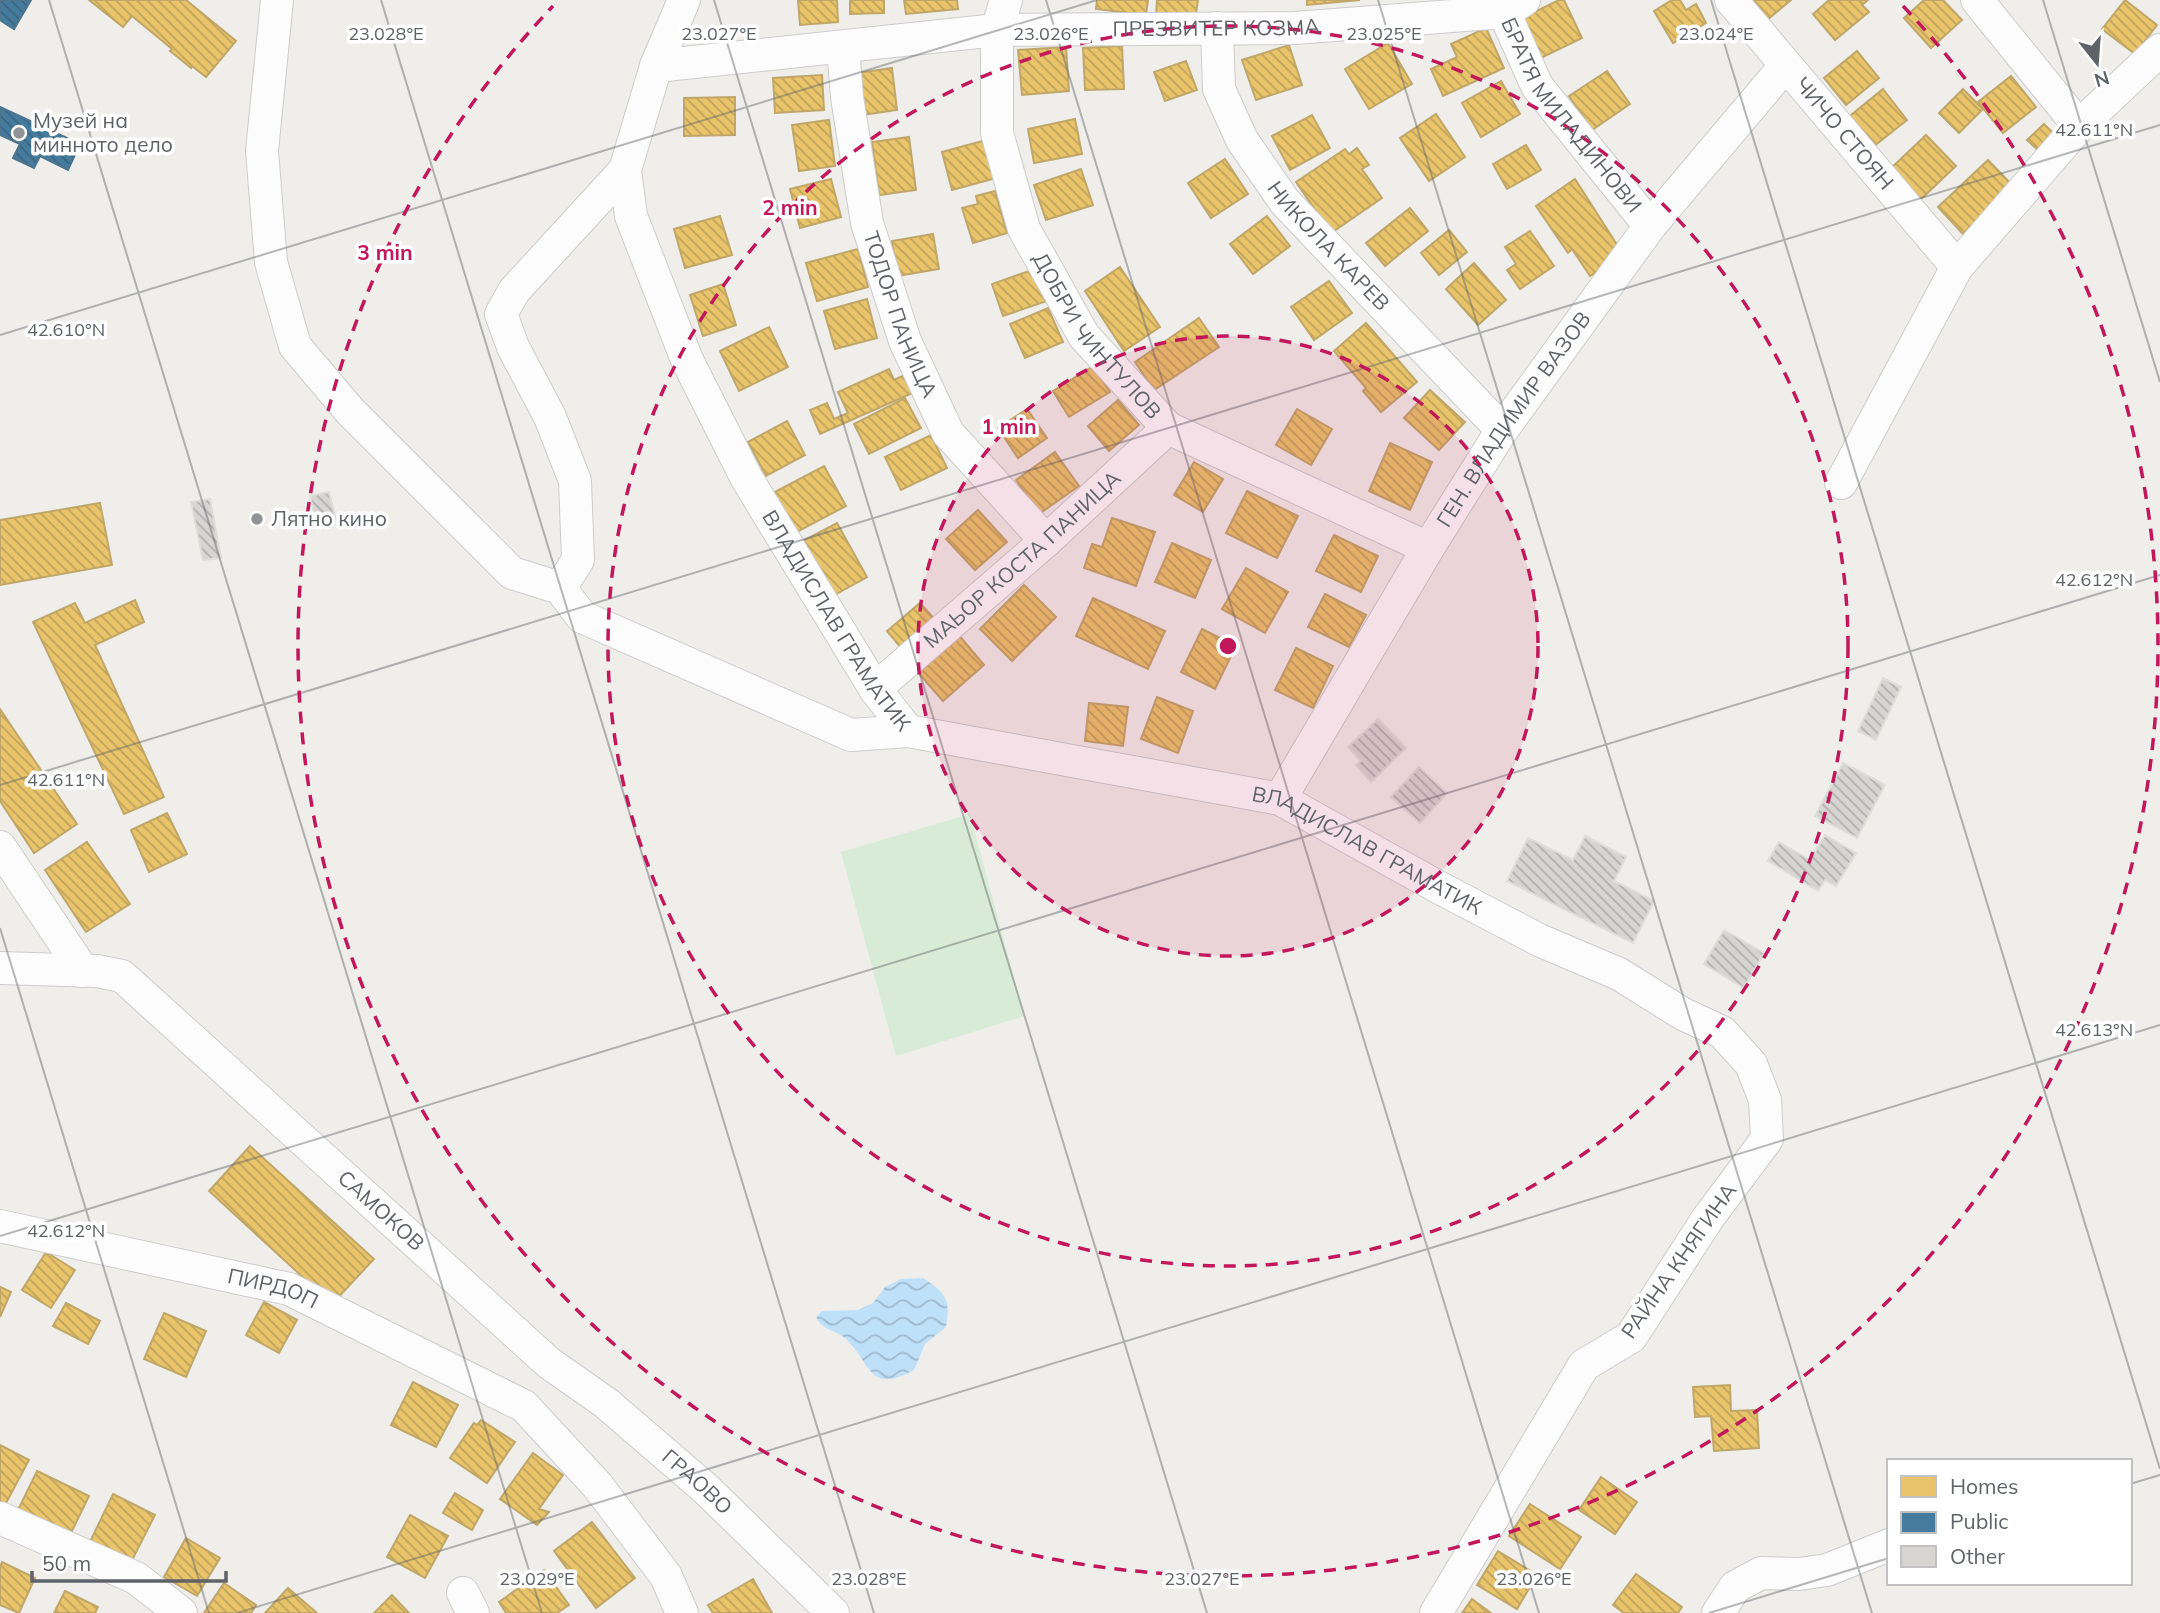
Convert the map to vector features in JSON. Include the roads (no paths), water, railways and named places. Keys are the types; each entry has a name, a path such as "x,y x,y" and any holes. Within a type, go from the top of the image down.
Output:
{"street":[{"path":"277,0 262,151 271,262 295,346 350,411 512,573 560,588 582,617 851,736 908,731"},
{"name":"ВЛАДИСЛАВ ГРАМАТИК","path":"684,0 656,66 625,170 631,216 687,360 747,479 875,689 908,731 1280,799 1539,940 1619,974"},
{"name":"ЧИЧО СТОЯН","path":"1731,0 1957,267"},
{"path":"1976,0 2078,126"},
{"name":"ПРЕЗВИТЕР КОЗМА","path":"656,66 843,47 1002,15 1217,28 1294,14 1510,4"},
{"name":"БРАТЯ МИЛАДИНОВИ","path":"1510,4 1537,86 1650,226"},
{"name":"ДОБРИ ЧИНТУЛОВ","path":"1002,15 997,133 1024,229 1084,335 1168,428 1429,548"},
{"name":"НИКОЛА КАРЕВ","path":"1217,28 1219,89 1242,140 1285,202 1502,430"},
{"name":"ТОДОР ПАНИЦА","path":"843,47 867,223 905,341 948,433 1046,541"},
{"path":"1841,483 1957,267 2078,126 2160,50"},
{"name":"ГЕН. ВЛАДИМИР ВАЗОВ","path":"1280,799 1502,430 1650,226 1785,66"},
{"path":"560,588 578,560 575,481 550,417 513,346 501,314 514,291 625,170"},
{"name":"МАЬОР КОСТА ПАНИЦА","path":"875,689 1046,541 1168,428"},
{"path":"0,847 83,971"},
{"name":"САМОКОВ","path":"0,968 97,971 122,976 548,1363"},
{"name":"РАЙНА КНЯГИНА","path":"1436,1613 1584,1365 1631,1337 1708,1218 1767,1139 1765,1100 1751,1064 1722,1032 1683,1014 1619,974"},
{"name":"ПИРДОП","path":"0,1226 289,1289 524,1406"},
{"path":"548,1363 524,1406 597,1485 666,1576 682,1613"},
{"name":"ГРАОВО","path":"548,1363 606,1403 706,1489 833,1613"},
{"path":"0,1518 136,1578 181,1613"},
{"path":"1718,1613 1735,1587 1761,1573 1799,1574 1827,1570 1887,1546"}],"water":[{"path":"923,1278 945,1298 948,1310 946,1327 925,1344 914,1370 899,1377 879,1378 872,1373 846,1339 826,1328 816,1317 822,1311 858,1310 873,1303 885,1287 901,1279"}],"place":[{"name":"Музей на минното дело","path":"19,133"},
{"name":"Лятно кино","path":"257,519"}]}
